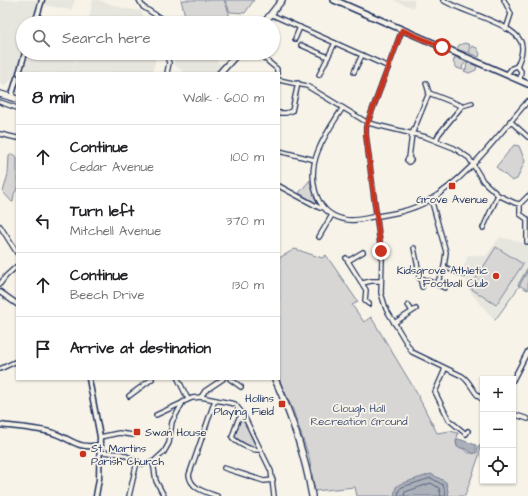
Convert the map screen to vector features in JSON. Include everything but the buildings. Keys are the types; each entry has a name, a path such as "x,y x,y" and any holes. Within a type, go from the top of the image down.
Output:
{"main road":[{"path":"270,14 282,0"},
{"path":"334,0 528,84"},
{"path":"224,72 233,60"},
{"path":"0,94 16,99"},
{"path":"275,380 305,458 312,496"}],"street":[{"path":"37,16 42,0"},
{"path":"139,0 142,7 155,16"},
{"path":"443,0 512,32 520,42 522,51 517,66 512,68 507,74"},
{"path":"504,0 511,14 506,28"},
{"path":"270,14 275,16"},
{"path":"280,18 388,67"},
{"path":"295,39 300,27"},
{"path":"402,30 368,123 366,135 382,259 382,297 394,323 412,352 466,379 475,394 480,398"},
{"path":"319,75 335,43"},
{"path":"301,45 328,57"},
{"path":"354,72 362,55"},
{"path":"18,72 23,60"},
{"path":"167,72 168,60"},
{"path":"266,60 277,69 277,72"},
{"path":"517,66 521,70 520,80"},
{"path":"280,80 306,86 342,109 368,123 436,140 454,148 473,162 483,181 498,195 520,204"},
{"path":"11,98 16,81"},
{"path":"409,158 412,134 429,93 426,83"},
{"path":"280,113 292,111 298,84"},
{"path":"429,93 462,106"},
{"path":"342,109 322,141 315,160 313,183 318,199 323,207 332,215 351,221 403,211 431,199 454,182 528,101"},
{"path":"0,102 16,108"},
{"path":"436,140 462,106 472,103"},
{"path":"510,121 528,137"},
{"path":"0,134 16,138"},
{"path":"280,151 315,160"},
{"path":"280,187 320,208 323,207"},
{"path":"483,228 498,195"},
{"path":"526,242 527,219 520,214 520,204 528,196"},
{"path":"431,199 446,252 444,267 437,284"},
{"path":"319,237 332,215"},
{"path":"0,226 16,252"},
{"path":"0,238 5,235"},
{"path":"414,248 422,288"},
{"path":"361,306 367,303 367,292 363,283 347,259 363,252"},
{"path":"0,284 16,267"},
{"path":"444,267 464,275"},
{"path":"419,277 445,288"},
{"path":"363,283 381,281"},
{"path":"0,292 16,303"},
{"path":"408,305 412,311"},
{"path":"394,323 416,309"},
{"path":"515,376 528,351"},
{"path":"0,369 16,361"},
{"path":"445,369 435,392 449,420 466,434 468,431"},
{"path":"89,380 101,445 99,479 96,496"},
{"path":"128,396 151,380"},
{"path":"178,380 188,399"},
{"path":"200,397 205,391 222,380"},
{"path":"231,380 241,387"},
{"path":"156,415 188,399 200,397 237,405 243,414 259,450 271,471 274,496"},
{"path":"215,400 189,474 192,483 198,489 217,496"},
{"path":"101,452 122,454 143,464 153,462 160,457 169,443 172,422 183,402"},
{"path":"243,414 238,420 232,437 234,440 254,450 259,450"},
{"path":"516,415 528,419"},
{"path":"0,425 50,432 79,446 89,448 101,445"},
{"path":"100,437 119,433 133,435"},
{"path":"129,496 137,462"},
{"path":"153,462 156,481 164,496"},
{"path":"224,468 264,481 273,480"}],"shaded area":[{"path":"0,0 38,0 33,16 16,16 16,60 19,60 15,75 5,86 0,84"},
{"path":"46,0 75,0 71,10 44,5"},
{"path":"93,0 98,0 126,9 141,11 144,16 90,16"},
{"path":"393,0 414,0 414,8"},
{"path":"27,60 76,60 73,71 77,60 155,60 152,72 22,72"},
{"path":"175,60 216,60 222,66 217,72 184,72 173,64"},
{"path":"500,237 528,244 528,267 518,285 494,320 468,289 465,274 462,272 468,255 486,256"}],"green space":[{"path":"181,0 224,0 229,13 229,16 185,16"},
{"path":"225,0 254,0 245,13 230,12"},
{"path":"465,43 470,45 468,53 457,49 459,45"},
{"path":"472,46 477,48 480,54 479,57 469,53"},
{"path":"455,57 466,62 462,67 463,70 457,68 453,62"},
{"path":"467,62 477,66 476,70 469,73 464,71 466,69"},
{"path":"514,145 519,146 525,161 517,179 512,181 496,167"},
{"path":"12,154 16,156 16,191 13,202 3,192 8,174 9,156"},
{"path":"310,180 317,202 316,203 299,193"},
{"name":"Kidsgrove Athletic Football Club","path":"496,247 523,264 496,305 470,288"},
{"name":"Clough Hall Recreation Ground","path":"295,249 322,258 326,255 358,302 352,305 364,322 371,317 415,390 437,433 450,431 458,433 456,444 469,453 477,453 478,446 480,445 479,456 465,496 357,496 355,487 315,491 309,457 293,410 280,380 280,257"},
{"path":"528,267 528,290 518,285"},
{"path":"243,418 256,447 253,448 233,436 239,420"}],"water":[{"path":"459,439 476,445 476,451 474,454 466,449 457,447 456,440"},
{"path":"431,474 446,482 449,496 394,496 396,487 400,484"}],"waterway":[{"path":"495,320 518,288 528,270"}],"place":[{"name":"Grove Avenue","path":"452,186"},
{"name":"Kidsgrove Athletic Football Club","path":"496,276"},
{"name":"Hollins Playing Field","path":"282,404"},
{"name":"Swan House","path":"137,432"},
{"name":"St. Martins Parish Church","path":"83,454"}],"route":[{"path":"381,251 369,163 366,127 402,30 442,47"}]}
